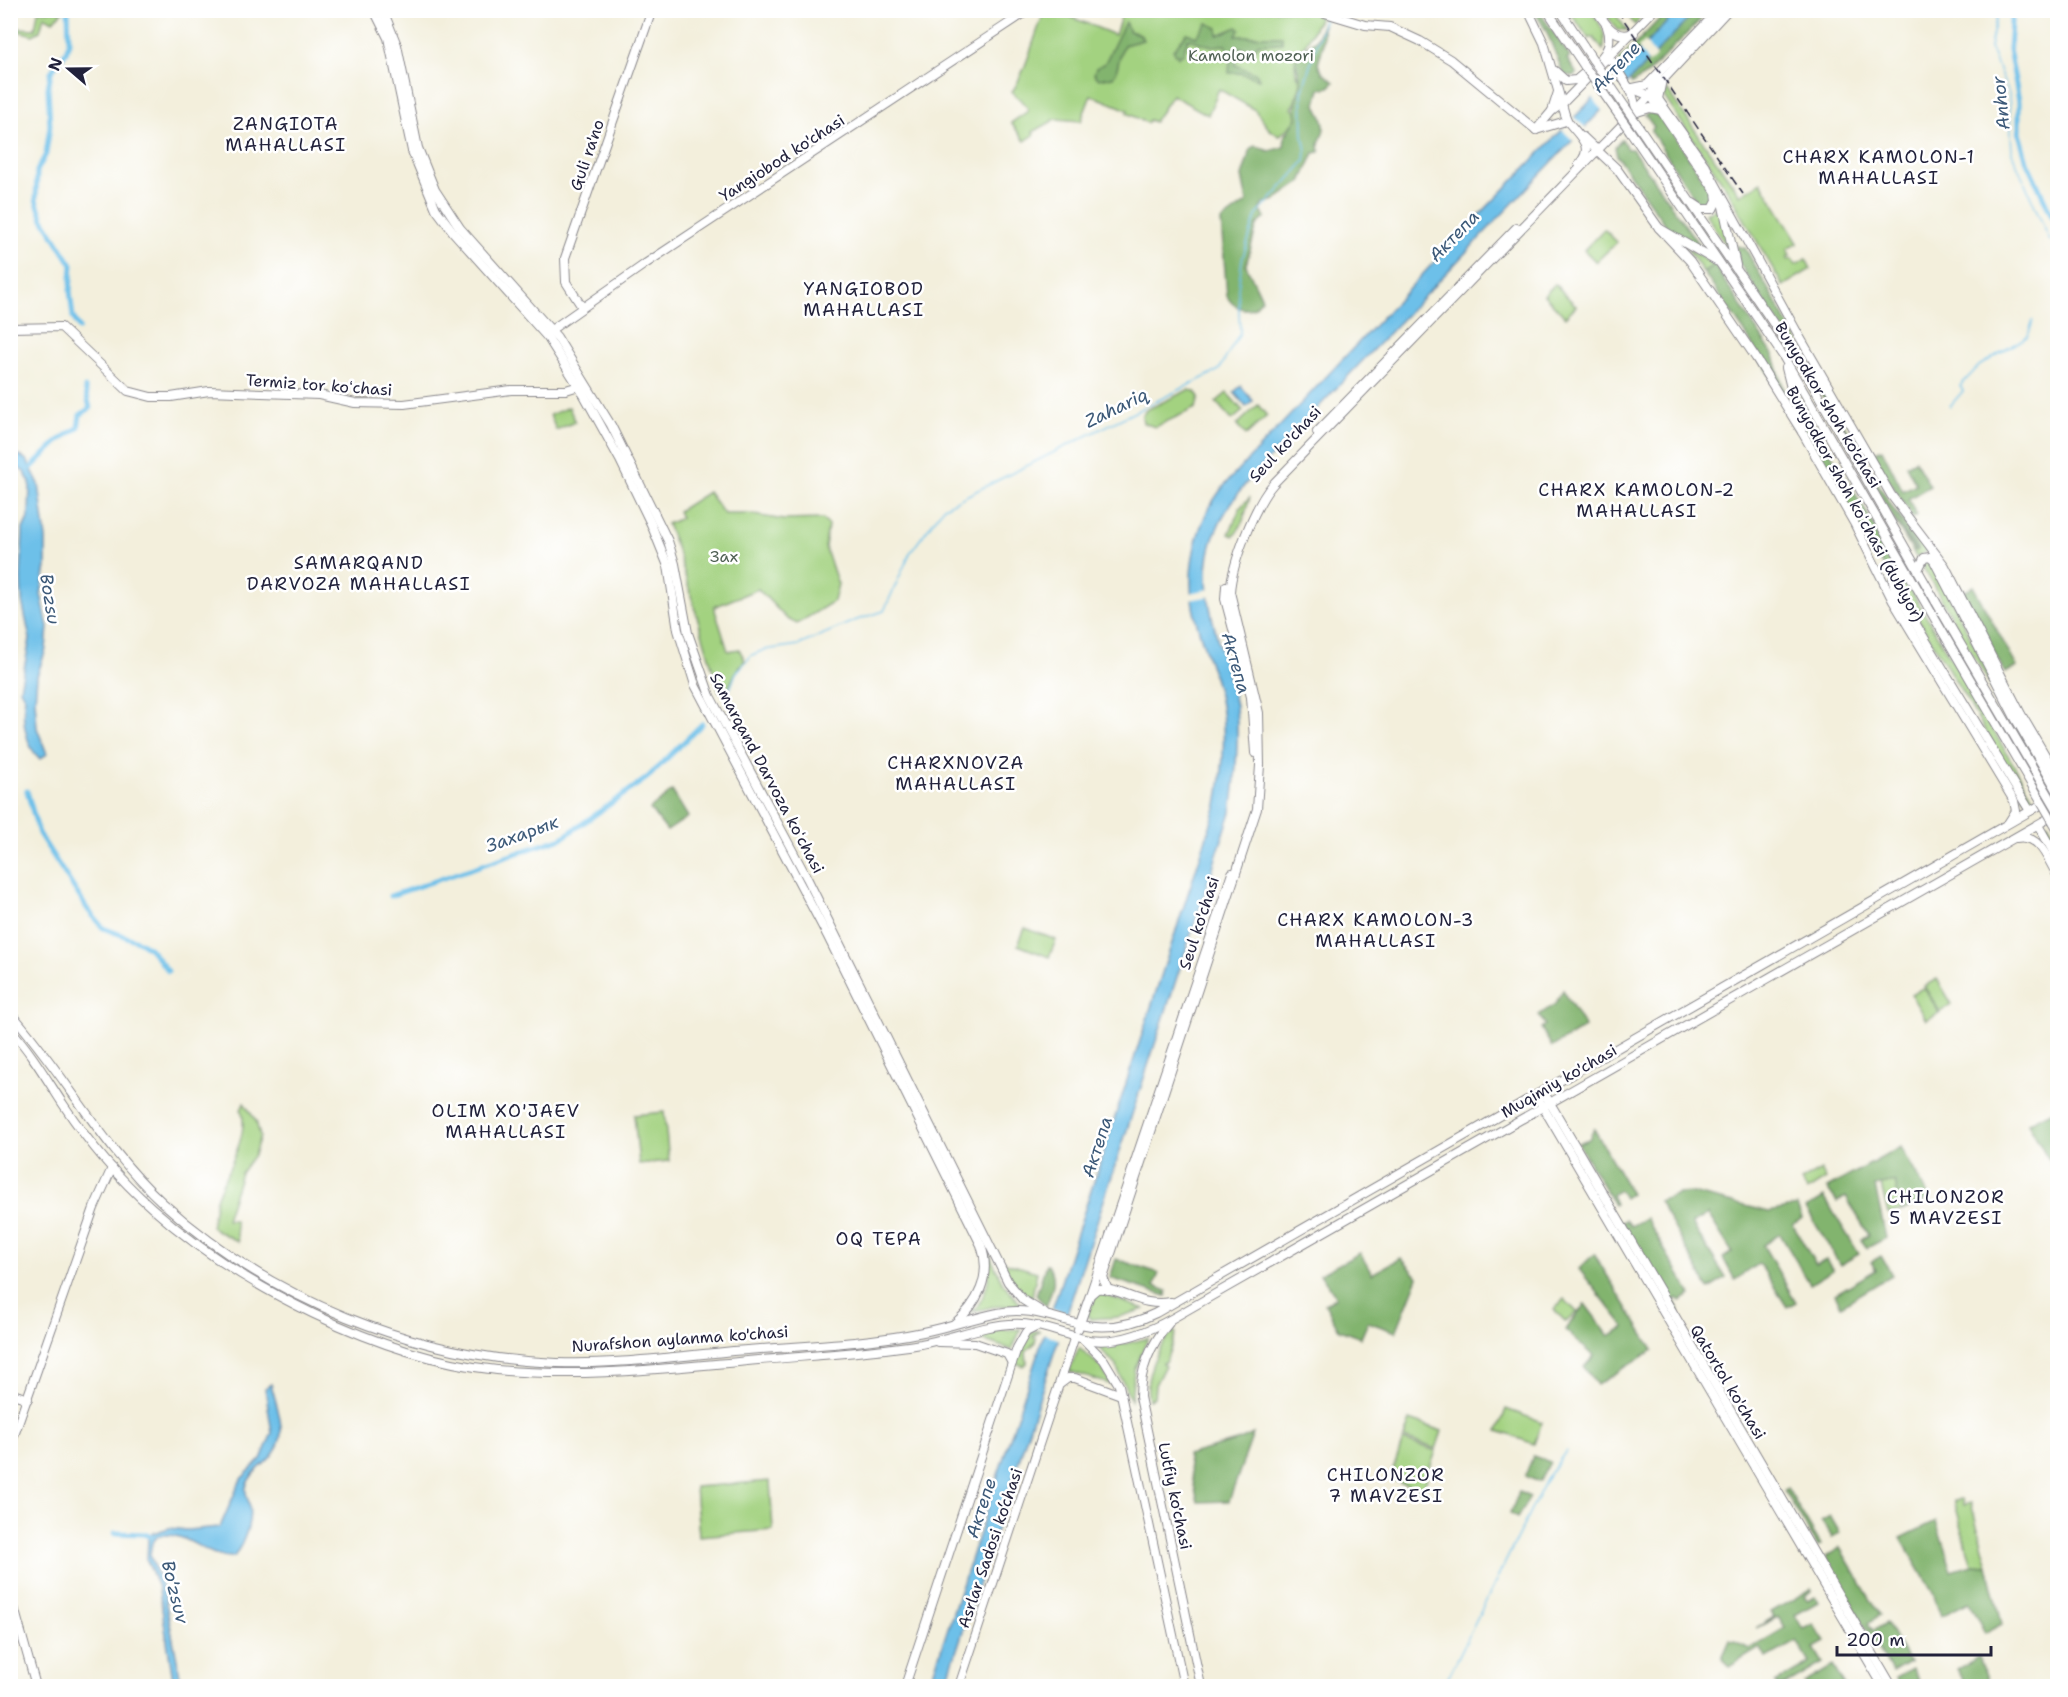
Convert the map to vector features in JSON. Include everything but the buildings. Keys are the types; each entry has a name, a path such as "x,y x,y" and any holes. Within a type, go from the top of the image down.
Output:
{"main road":[{"name":"Samarqand Darvoza koʻchasi","path":"374,10 388,38 412,151 436,208 454,233 548,338 583,384"},
{"name":"Samarqand Darvoza koʻchasi","path":"383,10 397,45 418,148 446,211 551,330 583,384 660,544 668,566 685,657 828,937 982,1248 985,1273 980,1291 969,1309 954,1324"},
{"name":"Guli ra'no","path":"582,307 566,282 565,258 652,10"},
{"name":"Yangiobod ko'chasi","path":"551,330 582,307 1029,10"},
{"path":"1528,10 1541,34 1555,70 1566,121 1586,139 1606,143"},
{"name":"Bunyodkor shoh ko'chasi","path":"1547,10 1783,356 1932,604 2058,830"},
{"name":"Bunyodkor shoh ko'chasi","path":"1560,10 1799,361 1914,573"},
{"path":"1555,70 1566,81 1576,80 1608,51 1611,39 1607,27 1596,10"},
{"path":"1612,62 1654,10"},
{"path":"1536,130 1552,111 1612,62 1660,10"},
{"path":"1690,201 1702,208 1713,209 1717,201 1716,192 1655,98 1659,78 1719,10"},
{"path":"1628,87 1642,88 1659,78 1728,10"},
{"path":"1318,12 1365,25 1390,27 1420,41 1452,60 1536,130"},
{"path":"1607,27 1620,35 1634,33"},
{"path":"1612,62 1628,87 1636,112 1648,108 1661,110"},
{"path":"1552,111 1558,86"},
{"path":"1628,87 1655,98"},
{"name":"Seul ko'chasi","path":"1108,1290 1103,1278 1257,809 1260,773 1258,713 1230,591 1253,517 1267,491 1454,294 1636,112 1655,98"},
{"name":"Bunyodkor shoh koʻchasi (dublyor)","path":"1655,98 1719,188 1827,385 1892,495 1945,566 2010,699 2058,777"},
{"path":"1536,130 1566,121"},
{"name":"Seul ko'chasi","path":"1079,1338 1079,1324 1252,809 1255,764 1252,705 1225,597 1227,577 1250,510 1257,496 1270,481 1584,160 1587,149 1586,139"},
{"name":"Bunyodkor shoh koʻchasi (dublyor)","path":"1586,139 1596,154 1606,158 1626,181 1659,228 1685,255 1707,284 1802,432 1854,523 1893,601 2012,797 2016,811 2006,824"},
{"path":"1719,188 1737,268"},
{"path":"1659,228 1719,262"},
{"name":"Termiz tor koʻchasi","path":"10,328 56,326 71,337 128,391 151,397 171,398 209,391 319,396 355,403 404,404 511,390 566,390 583,384"},
{"path":"1783,356 1802,432"},
{"path":"1799,361 1827,385"},
{"path":"2030,811 1895,590 1893,581 1895,574 1914,573 1924,558 1930,557 1934,561 2010,699 2058,794"},
{"name":"Bunyodkor shoh ko'chasi","path":"1932,604 2058,812"},
{"name":"Samarqand Darvoza koʻchasi","path":"713,711 802,867 1008,1282 1023,1300 1048,1314"},
{"name":"Muqimiy ko'chasi","path":"1048,1314 1079,1324 1107,1327 1128,1324 1149,1317 2058,794"},
{"name":"Muqimiy ko'chasi","path":"1045,1326 1079,1338 1133,1336 1173,1318 2058,812"},
{"path":"2038,825 2058,860"},
{"path":"2009,841 2025,837 2034,840 2058,877"},
{"path":"1927,869 1934,874 1935,883"},
{"path":"1746,974 1752,979 1754,987"},
{"name":"Nurafshon aylanma ko'chasi","path":"10,1012 117,1156 166,1205 207,1238 255,1270 314,1301 404,1338 491,1358 583,1363 900,1336 1006,1311 1048,1314"},
{"path":"13,1032 24,1028"},
{"name":"Nurafshon aylanma ko'chasi","path":"13,1032 70,1114 112,1168 150,1206 200,1248 265,1288 310,1310 400,1347 443,1360 490,1369 583,1373 774,1359 925,1343 1011,1323 1045,1326"},
{"path":"1631,1040 1632,1048 1638,1053"},
{"name":"Qatortol ko'chasi","path":"1539,1093 1812,1558 1892,1686"},
{"path":"1445,1148 1452,1160"},
{"path":"10,1447 94,1208 112,1168"},
{"path":"1332,1213 1339,1216 1337,1225"},
{"path":"200,1248 207,1245 207,1238"},
{"path":"1090,1295 1096,1290 1108,1290 1149,1304 1180,1299"},
{"path":"310,1310 309,1304 314,1301"},
{"name":"Lutfiy ko'chasi","path":"1173,1318 1151,1350 1142,1372 1140,1397 1200,1685"},
{"path":"905,1686 1012,1363 1028,1330 1045,1326"},
{"name":"Lutfiy ko'chasi","path":"1079,1338 1108,1366 1121,1395 1185,1686"},
{"name":"Asrlar Sadosi ko‘chasi","path":"959,1686 1059,1385 1079,1338"},
{"path":"925,1343 971,1342 1005,1353 1011,1354 1017,1351"},
{"path":"814,1344 816,1355"},
{"path":"773,1348 774,1359"},
{"path":"1005,1353 1012,1363"},
{"path":"676,1356 677,1367"},
{"path":"490,1369 494,1364 491,1358"},
{"path":"583,1363 580,1368 583,1373"},
{"path":"1059,1385 1066,1379 1075,1378 1121,1395"},
{"path":"10,1394 28,1399"},
{"name":"Qatortol ko'chasi","path":"1812,1558 1883,1686"},
{"path":"10,1593 36,1686"},
{"path":"1175,1644 1184,1648 1191,1641"},
{"path":"1185,1686 1191,1679 1200,1685"}],"green space":[{"name":"Kamolon mozori","path":"1306,10 1320,17 1295,64 1296,73 1302,82 1292,109 1298,112 1298,120 1279,136 1269,129 1255,110 1219,89 1208,115 1172,95 1154,122 1149,120 1147,123 1127,113 1128,110 1091,95 1081,121 1056,119 1033,132 1034,135 1025,141 1011,123 1028,111 1027,106 1012,92 1026,64 1044,13 1052,15 1056,11 1115,35 1123,11"},
{"path":"38,11 63,11 53,21 44,16 40,31 33,35 14,30 15,28 35,29"},
{"path":"1534,11 1539,11 1570,57 1567,59 1577,74 1574,76 1564,75 1546,30"},
{"path":"1569,11 1591,11 1604,34 1603,50 1593,37 1589,39"},
{"path":"1604,11 1613,11 1627,30 1617,30"},
{"path":"1624,11 1645,11 1635,25"},
{"path":"1667,11 1678,11 1623,67 1619,61"},
{"path":"1696,11 1709,11 1646,75 1632,84 1630,80"},
{"path":"1125,22 1129,31 1140,34 1143,40 1124,45 1113,77 1099,79 1094,74 1096,68 1105,63"},
{"path":"1207,23 1218,28 1218,35 1237,27 1240,29 1236,36 1282,36 1282,43 1258,44 1253,52 1240,47 1235,65 1257,74 1259,79 1241,73 1229,73 1230,60 1226,45 1212,46 1188,39 1183,54 1178,57 1173,50 1187,33 1196,37"},
{"path":"1323,23 1323,46 1318,64 1323,73 1334,82 1329,87 1320,89 1316,104 1324,124 1319,144 1320,152 1314,153 1301,182 1275,200 1263,204 1260,209 1265,218 1257,225 1246,265 1262,299 1255,307 1247,309 1239,307 1227,296 1221,221 1247,202 1242,176 1251,148 1255,146 1269,151 1284,147 1285,136 1297,118 1295,107 1301,82 1295,60 1316,40"},
{"path":"1667,90 1740,195 1761,182 1798,243 1787,249 1790,256 1788,260 1792,259 1796,265 1806,259 1811,269 1783,286 1725,186 1663,95"},
{"path":"1650,112 1664,119 1715,198 1711,205 1704,206 1696,201 1651,131 1654,127 1645,115"},
{"path":"1622,139 1627,149 1632,149 1701,248 1668,229 1617,156 1615,147"},
{"path":"1720,205 1728,244 1725,244 1705,213 1717,209"},
{"path":"1604,229 1617,242 1596,262 1584,250"},
{"path":"1737,246 1745,248 1809,361 1796,350 1739,263"},
{"path":"1686,247 1714,265 1703,272"},
{"path":"1714,265 1774,356 1790,410 1744,331 1703,272"},
{"path":"1555,284 1576,306 1565,317 1544,295"},
{"path":"1812,378 1824,391 1852,439 1848,440"},
{"path":"1794,389 1835,460 1825,467 1805,430"},
{"path":"1188,390 1195,391 1199,397 1196,408 1155,427 1143,423 1142,416 1146,410"},
{"path":"1227,393 1243,411 1232,420 1216,402"},
{"path":"1258,405 1267,416 1246,435 1237,425"},
{"path":"569,407 575,422 556,430 550,415"},
{"path":"1882,449 1903,491 1916,484 1906,465 1915,460 1930,486 1908,499 1917,515 1913,518 1872,454"},
{"path":"1864,460 1918,550 1916,551 1890,513 1861,462"},
{"path":"1846,478 1897,565 1887,571 1836,488"},
{"name":"Зах","path":"708,492 724,514 748,514 784,520 823,519 828,525 825,547 838,584 834,601 797,624 787,619 758,589 714,607 728,651 739,649 745,660 729,687 719,691 679,555 667,524 681,518 678,511"},
{"path":"1250,497 1242,524 1234,536 1229,534 1240,508"},
{"path":"1893,509 1929,550 1916,557 1890,513 1915,551 1918,549"},
{"path":"1926,561 1931,562 2051,791 1923,567"},
{"path":"1898,577 1903,577 2035,801 2029,804 1897,583"},
{"path":"1973,586 2017,667 2005,673 1963,592"},
{"path":"672,791 688,817 667,831 650,809"},
{"path":"2048,823 2057,839 2057,854 2044,830"},
{"path":"1025,928 1056,940 1049,957 1018,945"},
{"path":"1937,979 1952,1004 1940,1012 1924,986"},
{"path":"1924,987 1939,1013 1926,1020 1911,995"},
{"path":"1563,990 1585,1027 1552,1047 1541,1028 1545,1025 1539,1015 1555,1004"},
{"path":"244,1103 256,1121 260,1136 254,1155 241,1173 227,1216 227,1220 235,1220 238,1242 211,1227 216,1199 240,1142 243,1120 241,1110"},
{"path":"2057,1108 2057,1162 2052,1165 2028,1123"},
{"path":"664,1112 669,1161 639,1164 634,1115"},
{"path":"1594,1129 1631,1193 1624,1198 1619,1190 1612,1195 1616,1204 1614,1205 1578,1143 1589,1139"},
{"path":"1901,1147 1930,1199 1902,1211 1895,1182 1875,1186 1886,1238 1867,1248 1861,1240 1869,1235 1846,1197 1837,1202 1827,1188"},
{"path":"1821,1170 1826,1179 1807,1191 1801,1181"},
{"path":"1895,1182 1902,1211 1888,1214 1881,1185"},
{"path":"1692,1193 1769,1212 1797,1206 1802,1218 1793,1225 1816,1265 1826,1260 1833,1270 1810,1284 1780,1234 1763,1245 1796,1302 1787,1307 1759,1263 1735,1280 1723,1258 1732,1252 1708,1214 1692,1224 1726,1278 1709,1289 1659,1201 1679,1194"},
{"path":"1824,1197 1859,1254 1840,1265 1806,1208"},
{"path":"1646,1218 1691,1295 1680,1301 1678,1298 1674,1300 1680,1312 1677,1314 1622,1222 1626,1220 1631,1226"},
{"path":"987,1250 1003,1283 1021,1305 992,1307 972,1312 982,1298 987,1283 989,1267"},
{"path":"1360,1253 1372,1274 1401,1258 1418,1277 1396,1332 1368,1322 1361,1338 1339,1330 1325,1304 1336,1297 1320,1274"},
{"path":"1594,1254 1653,1350 1597,1385 1584,1367 1594,1356 1565,1330 1585,1304 1609,1336 1625,1327 1579,1269"},
{"path":"1881,1256 1892,1275 1841,1306 1835,1294 1876,1270 1871,1262"},
{"path":"1116,1259 1159,1273 1154,1286 1167,1291 1166,1296 1110,1278"},
{"path":"1003,1262 1037,1272 1031,1301 1014,1283"},
{"path":"1046,1264 1053,1274 1053,1279 1046,1306 1036,1295"},
{"path":"1097,1293 1144,1309 1119,1317 1090,1319 1087,1314"},
{"path":"1564,1299 1577,1312 1566,1322 1554,1310"},
{"path":"1021,1329 1012,1350 974,1337 1001,1330"},
{"path":"1039,1331 1033,1337 1036,1338 1035,1343 1026,1351 1027,1363 1024,1366 1016,1363 1026,1336"},
{"path":"1173,1331 1176,1333 1166,1361 1162,1363 1165,1365 1155,1385 1154,1397 1149,1400 1148,1382 1153,1363"},
{"path":"1148,1338 1134,1371 1131,1400 1116,1366 1098,1346 1124,1344"},
{"path":"1079,1348 1101,1367 1112,1385 1069,1371"},
{"path":"1506,1409 1542,1422 1534,1444 1498,1431"},
{"path":"1410,1420 1442,1431 1436,1449 1404,1438"},
{"path":"1253,1434 1229,1501 1198,1502 1187,1455"},
{"path":"1403,1440 1436,1451 1422,1490 1390,1479"},
{"path":"1533,1456 1550,1462 1539,1482 1525,1476"},
{"path":"770,1481 773,1530 699,1536 695,1487"},
{"path":"1787,1488 1821,1545 1818,1547 1784,1490"},
{"path":"1519,1492 1530,1497 1517,1518 1510,1514"},
{"path":"1962,1499 1964,1505 1971,1503 1988,1566 1972,1565 1954,1500"},
{"path":"1830,1516 1840,1533 1832,1537 1821,1521"},
{"path":"1936,1521 1952,1571 1972,1565 1988,1566 2002,1624 1985,1633 1969,1602 1941,1616 1933,1593 1901,1538"},
{"path":"1840,1548 1880,1615 1868,1623 1873,1631 1886,1623 1909,1662 1892,1672 1825,1557"},
{"path":"1811,1589 1812,1591 1805,1596 1808,1601 1815,1597 1818,1602 1795,1615 1803,1629 1813,1624 1825,1642 1814,1648 1823,1663 1784,1686 1777,1686 1775,1683 1810,1663 1797,1641 1767,1658 1760,1648 1729,1667 1722,1658 1730,1640 1750,1649 1785,1628 1778,1617 1756,1628 1774,1617 1771,1612"},
{"path":"1979,1657 1990,1686 1967,1686 1957,1669"},
{"path":"1833,1666 1845,1686 1806,1686 1804,1683"},
{"path":"1912,1669 1922,1686 1900,1686 1895,1678"}],"water":[{"name":"Актепа","path":"1678,11 1696,11 1248,481 1219,525 1211,545 1207,565 1207,586 1210,608 1236,707 1236,760 1231,812 945,1686 929,1686 1217,805 1223,752 1222,713 1215,679 1195,616 1191,580 1195,544 1208,510 1229,480 1452,243"},
{"path":"1241,386 1253,401 1246,407 1234,392"},
{"path":"10,450 27,460 39,484 46,539 46,567 41,594 48,627 46,649 37,676 35,700 37,728 47,754 40,759 31,747 25,730 25,698 20,689 30,639 22,601 21,578 23,529 29,516 30,482 24,472 11,462"},
{"path":"271,1384 281,1425 281,1435 274,1453 247,1483 246,1494 250,1512 248,1526 234,1557 214,1554 187,1540 168,1535 158,1536 152,1543 150,1554 164,1593 182,1686 174,1686 159,1590 147,1560 148,1539 153,1533 169,1528 187,1530 220,1527 241,1479 261,1459 272,1433 265,1388"}],"pier":[{"path":"1645,41 1656,57 1649,64 1638,48"},
{"path":"1614,73 1625,89 1604,113 1592,96"},
{"path":"1574,117 1588,130 1576,143 1562,130"},
{"path":"1210,589 1211,596 1190,600 1189,593"},
{"path":"1051,1308 1069,1314 1060,1340 1043,1333"}],"waterway":[{"path":"68,10 69,42 66,52 51,72 48,88 50,126 46,154 37,171 36,200 43,219 72,265 70,291 73,317 79,328"},
{"path":"1998,10 1990,47 2009,94 2012,153 2050,241"},
{"name":"Anhor","path":"2012,10 2009,49 2019,101 2019,133 2027,162 2052,216 2058,219"},
{"name":"Zahariq","path":"730,689 736,673 752,655 764,650 799,645 854,621 884,611 910,553 944,507 1219,370 1240,333 1238,289 1242,260 1256,216 1305,161 1302,92 1325,17"},
{"path":"1950,406 1963,391 1960,386 1979,366 2028,336 2033,320"},
{"path":"31,468 58,441 78,428 80,415 90,408 85,388"},
{"name":"Захарык","path":"390,896 562,838 647,778 702,724"},
{"name":"Bozsu","path":"27,791 39,834 88,910 103,928 140,942 150,949 168,971"},
{"path":"1444,1686 1546,1480 1566,1451"},
{"path":"115,1533 145,1534 151,1537"}],"railway":[{"path":"1617,10 1743,194"}],"district":[{"name":"ZANGIOTA MAHALLASI","path":"286,134"},
{"name":"CHARX KAMOLON-1 MAHALLASI","path":"1879,167"},
{"name":"YANGIOBOD MAHALLASI","path":"864,299"},
{"name":"CHARX KAMOLON-2 MAHALLASI","path":"1637,500"},
{"name":"SAMARQAND DARVOZA MAHALLASI","path":"359,573"},
{"name":"CHARXNOVZA MAHALLASI","path":"956,774"},
{"name":"CHARX KAMOLON-3 MAHALLASI","path":"1376,930"},
{"name":"OLIM XO'JAEV MAHALLASI","path":"506,1121"},
{"name":"CHILONZOR 5 MAVZESI","path":"1946,1207"},
{"name":"OQ TEPA","path":"879,1239"},
{"name":"CHILONZOR 7 MAVZESI","path":"1386,1485"}],"water label":[{"name":"Актепе","path":"1616,67"},
{"name":"Актепе","path":"981,1508"},
{"name":"Bo'zsuv","path":"175,1592"}]}
